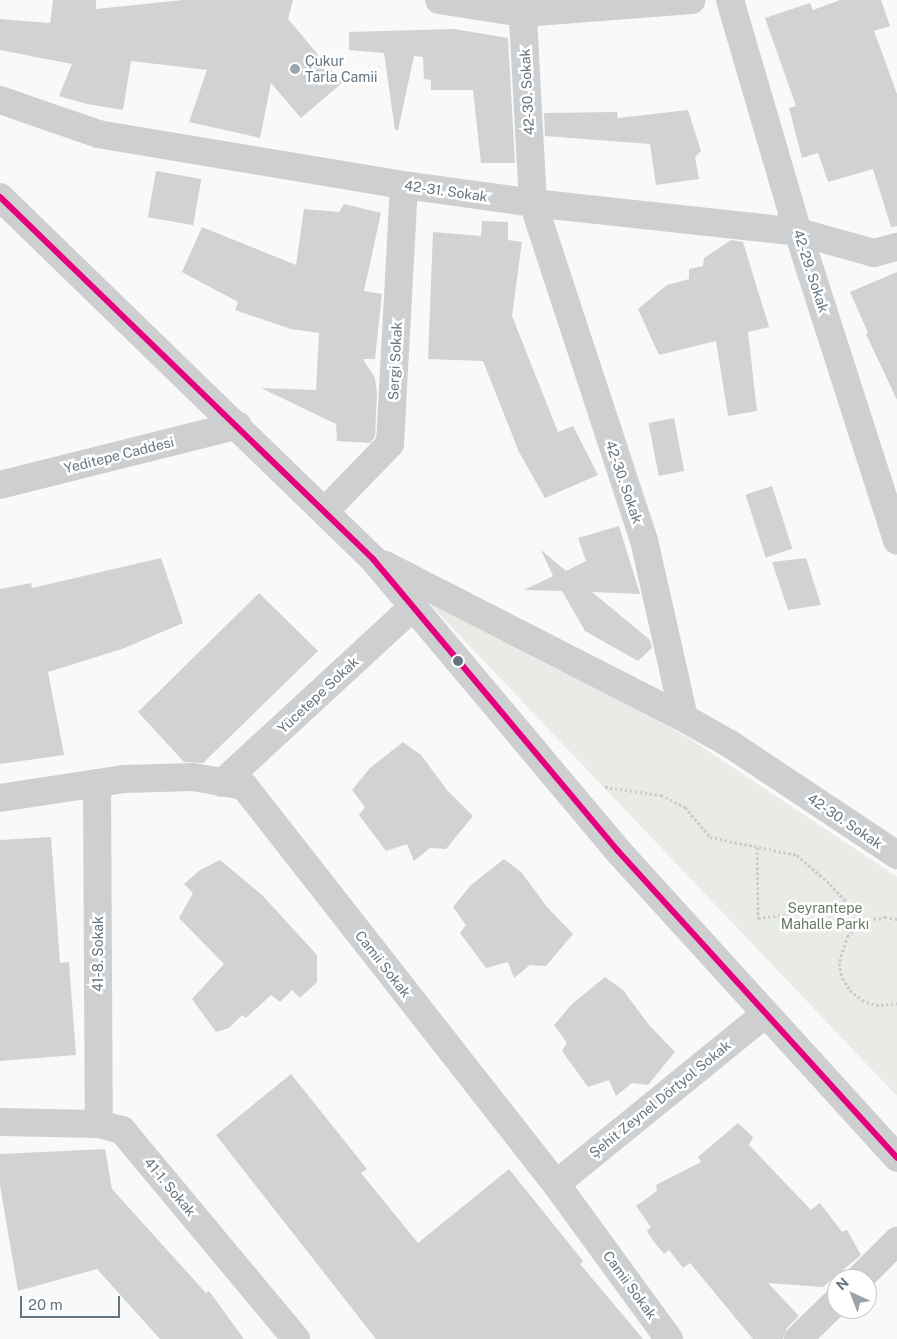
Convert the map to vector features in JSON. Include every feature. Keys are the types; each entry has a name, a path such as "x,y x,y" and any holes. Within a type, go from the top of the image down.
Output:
{"street":[{"path":"439,0 523,6 691,0"},
{"name":"42-29. Sokak","path":"730,0 798,232 897,541"},
{"name":"42-30. Sokak","path":"523,6 533,204 644,540 684,718 730,744 897,855"},
{"name":"42-31. Sokak","path":"0,100 98,134 404,185 533,204 798,232 874,253 897,247"},
{"name":"Sergi Sokak","path":"326,511 390,444 404,185"},
{"path":"0,197 326,511 373,559 559,780 765,1014 897,1158"},
{"name":"Yeditepe Caddesi","path":"0,485 238,426"},
{"path":"373,559 684,718"},
{"name":"Yücetepe Sokak","path":"222,783 413,607"},
{"name":"Camii Sokak","path":"0,798 98,783 193,777 244,786 556,1184 669,1339"},
{"name":"41-8. Sokak","path":"98,783 99,1124"},
{"name":"Şehit Zeynel Dörtyol Sokak","path":"556,1184 765,1014"},
{"name":"41-1. Sokak","path":"0,1122 99,1124 122,1130 296,1339"},
{"path":"869,1269 897,1241"},
{"path":"798,1339 827,1311"}],"path":[{"path":"559,780 661,795 685,807 710,837 797,855 864,921"},
{"path":"758,847 758,918 850,906"},
{"path":"897,919 886,917 864,921 848,935 841,948 839,963 842,978 850,990 862,1000 876,1005 897,1003"}],"green space":[{"name":"Seyrantepe Mahalle Parkı","path":"423,597 546,653 695,742 897,877 897,1096"}],"building":[{"path":"53,0 96,0 96,9 183,0 293,0 288,19 342,83 301,118 271,83 260,138 189,122 207,70 131,61 123,110 87,104 59,96 72,64 0,50 0,19 50,23"},
{"path":"840,0 881,0 890,26 874,31 897,94 897,226 891,227 873,169 828,182 818,153 802,158 789,108 796,106 765,18 810,3 813,10"},
{"path":"454,29 508,38 515,163 481,163 473,90 431,90 431,80 424,79 423,57 414,56 398,130 395,130 384,53 349,50 349,32"},
{"path":"688,110 701,151 695,157 699,179 656,185 650,144 545,136 544,113 617,112 618,118"},
{"path":"156,171 201,179 193,225 148,217"},
{"path":"344,204 381,213 364,291 382,294 375,359 363,359 375,378 377,393 375,437 370,443 337,441 336,424 261,388 316,390 319,333 291,329 235,310 238,302 182,272 202,227 296,265 304,209 339,212"},
{"path":"482,221 508,222 508,240 522,242 512,316 558,432 573,426 598,475 545,498 519,452 483,361 428,359 433,232 481,236"},
{"path":"731,240 743,242 769,327 748,332 757,411 728,416 716,341 659,355 638,309 667,285 689,279 689,269 703,266 704,258"},
{"path":"897,272 897,400 866,334 868,333 850,292"},
{"path":"674,418 684,471 659,476 648,423"},
{"path":"772,486 792,549 766,557 745,495"},
{"path":"619,526 640,594 592,592 650,640 652,648 638,661 585,631 562,591 524,590 553,576 541,550 566,571 586,561 578,538"},
{"path":"161,558 183,623 122,649 48,672 64,755 0,764 0,589 31,583 32,588"},
{"path":"806,558 821,605 788,610 772,562"},
{"path":"259,593 318,651 203,763 184,762 138,712"},
{"path":"403,742 421,755 447,790 473,816 446,849 430,848 414,861 407,844 386,851 359,815 365,807 352,790 370,768"},
{"path":"51,837 60,963 69,962 76,1055 0,1061 0,840"},
{"path":"504,859 522,873 547,907 573,934 546,966 530,965 514,978 508,962 486,968 460,933 466,925 453,907 471,885"},
{"path":"220,860 262,895 317,955 317,982 300,998 292,990 280,1002 271,995 246,1018 242,1015 229,1028 216,1032 192,999 224,964 179,918 193,893 184,884 200,870"},
{"path":"605,977 623,990 649,1025 675,1052 648,1085 632,1083 616,1096 609,1080 588,1087 562,1051 567,1043 554,1025 572,1004"},
{"path":"291,1074 367,1169 361,1173 418,1243 509,1169 583,1261 580,1264 643,1339 376,1339 216,1135"},
{"path":"738,1123 753,1137 749,1145 811,1210 820,1203 842,1232 847,1230 861,1255 844,1269 827,1269 827,1284 823,1287 768,1283 799,1316 787,1328 783,1339 753,1339 690,1263 683,1268 669,1250 664,1254 647,1231 651,1227 636,1206 657,1191 656,1185 701,1162 698,1157"},
{"path":"105,1149 112,1189 206,1293 209,1291 244,1339 160,1339 97,1269 18,1291 0,1185 0,1154"}],"transit line":[{"path":"0,197 373,559 618,851 897,1158"}],"place":[{"name":"Çukur Tarla Camii","path":"295,69"}]}
